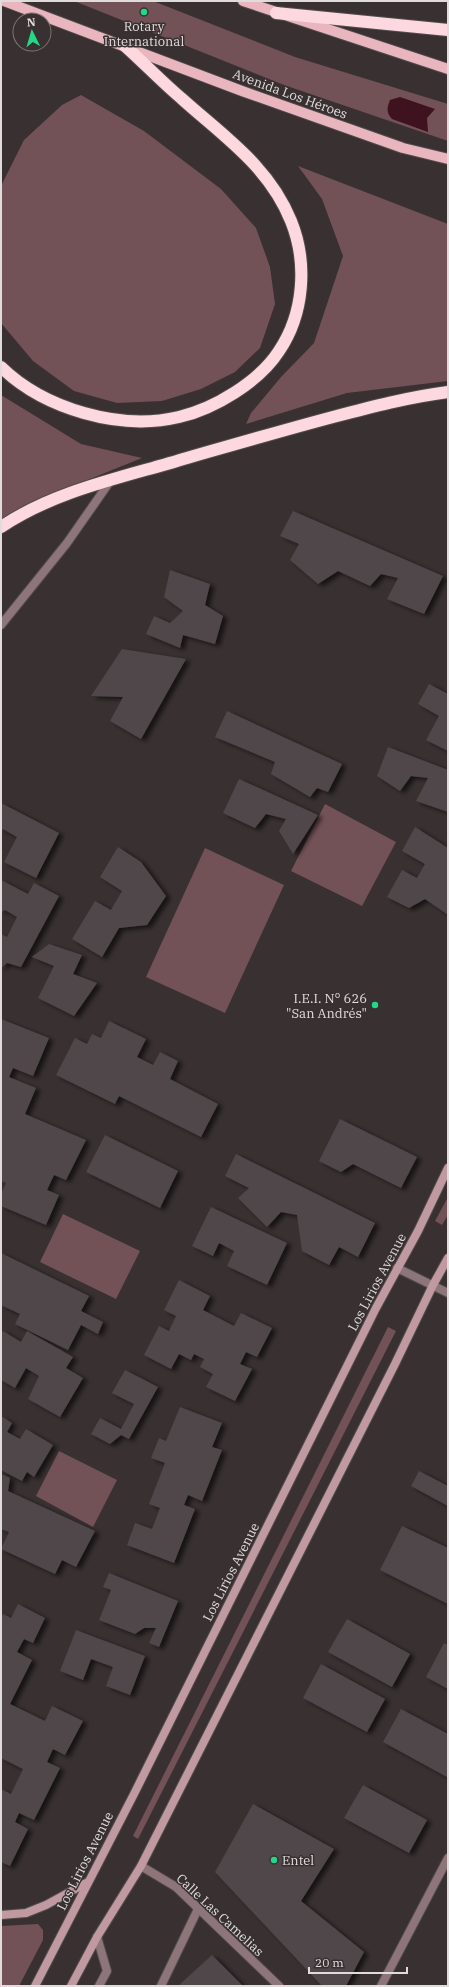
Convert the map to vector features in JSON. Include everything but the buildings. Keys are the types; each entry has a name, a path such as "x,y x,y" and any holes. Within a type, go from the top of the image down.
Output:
{"highway":[{"path":"276,13 448,30"},
{"path":"1,367 28,389 43,398 82,413 126,420 173,418 197,411 216,403 244,386 278,352 290,330 298,309 301,287 301,264 298,242 292,221 282,203 261,170 125,46"},
{"path":"1,527 14,518 52,500 111,480 277,431 385,403 448,392"}],"main road":[{"name":"Avenida Los Héroes","path":"4,1 242,91 403,148 448,159"},
{"path":"243,1 448,69"},
{"name":"Los Lirios Avenue","path":"35,1986 134,1794 397,1268 418,1231 448,1168"},
{"path":"71,1986 97,1937 141,1866 433,1285 448,1258"},
{"path":"1,1915 26,1913 46,1905 88,1882"}],"street":[{"path":"1,625 67,543 111,480"},
{"path":"397,1268 448,1293"},
{"path":"381,1986 448,1858"},
{"name":"Calle Las Camelias","path":"141,1866 176,1887 279,1986"},
{"path":"161,1986 198,1909"},
{"path":"97,1937 107,1972 99,1986"}],"shaded area":[{"path":"74,1 153,1 295,57 448,104 448,141 284,85"},
{"path":"81,95 144,131 221,189 256,228 270,267 275,304 260,348 235,372 201,389 162,401 117,403 74,391 33,361 1,323 1,186 24,140 62,105"},
{"path":"400,97 435,109 427,118 428,132 392,119 389,114 388,105 390,100"},
{"path":"298,166 448,224 448,381 347,393 246,424 251,413 281,377 314,343 343,256 322,199"},
{"path":"1,395 81,444 142,458 80,483 1,520"},
{"path":"325,804 396,842 362,906 291,871"},
{"path":"205,848 284,885 225,1013 146,977"},
{"path":"448,1197 448,1215 442,1225 435,1221"},
{"path":"63,1214 140,1251 116,1299 40,1262"},
{"path":"388,1327 396,1331 138,1839 133,1836"},
{"path":"59,1451 117,1480 93,1527 36,1496"},
{"path":"38,1924 43,1930 43,1940 19,1986 1,1986 1,1926"}],"place":[{"name":"Rotary International","path":"144,12"},
{"name":"I.E.I. N° 626 \"San Andrés\"","path":"375,1005"},
{"name":"Entel","path":"274,1860"}]}
